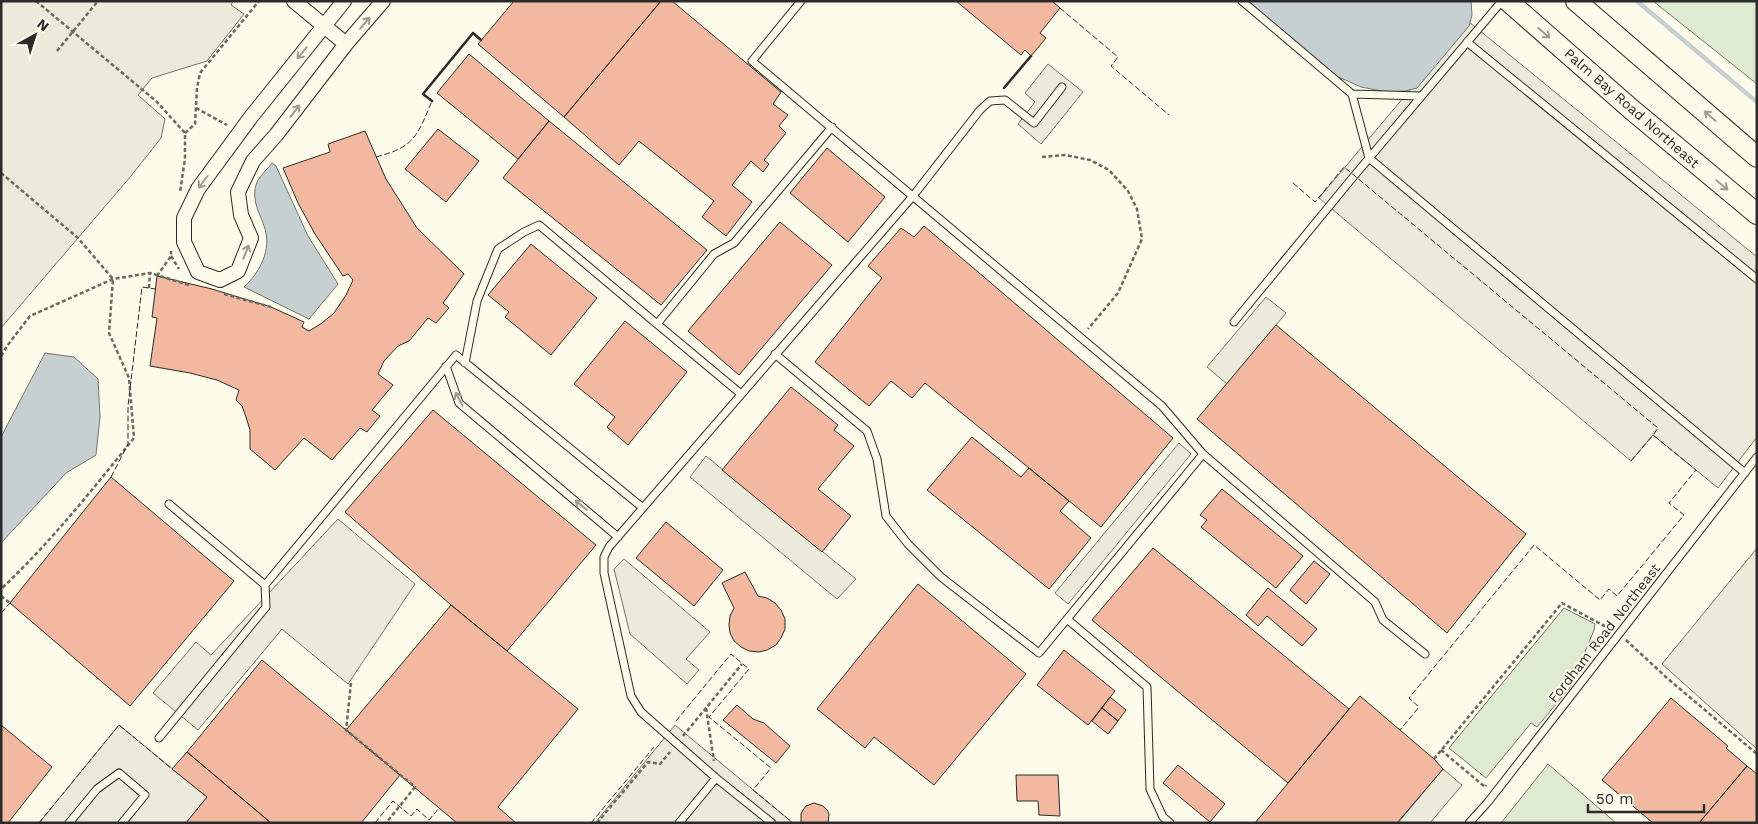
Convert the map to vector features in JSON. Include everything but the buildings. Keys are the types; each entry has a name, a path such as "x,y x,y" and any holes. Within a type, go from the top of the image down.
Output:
{"main road":[{"name":"Palm Bay Road Northeast","path":"1508,1 1630,109 1757,214"},
{"path":"1576,1 1753,153"}],"street":[{"path":"294,1 346,44"},
{"path":"344,1 251,117 198,189 184,218 184,242 198,272 220,280 238,271 250,238 241,215 238,192 252,161 276,135 346,44 382,1"}],"lane":[{"path":"801,1 752,60 1162,406 1202,454 1375,602 1383,620 1425,654"},
{"path":"1242,1 1352,94 1369,158 1744,473"},
{"path":"1234,322 1502,1"},
{"path":"1467,42 1757,279"},
{"path":"772,823 716,778 641,712 631,696 604,573 604,557 609,547 912,196 980,110 990,101 1005,100 1034,123 1062,87"},
{"path":"1352,94 1421,96"},
{"path":"657,324 714,254 734,243 832,128"},
{"path":"464,363 477,302 498,249 524,232 540,225 741,394"},
{"path":"775,354 867,431 878,459 886,516 908,544 941,577 1039,653 1202,454"},
{"path":"159,738 266,607 265,586 456,356 643,508"},
{"path":"446,366 459,403 618,537"},
{"name":"Fordham Road Northeast","path":"1469,823 1488,802 1757,457"},
{"path":"169,504 265,586"},
{"path":"1067,619 1147,687 1150,789 1163,817 1170,823"},
{"path":"69,823 97,789 119,773 145,795 122,823"},
{"path":"679,823 716,778"}],"path":[{"path":"36,1 156,101 185,133 186,159 180,192"},
{"path":"57,51 98,1"},
{"path":"185,133 195,124 197,88 200,73 259,1"},
{"path":"1042,157 1065,155 1090,160 1110,170 1128,191 1137,209 1142,239 1118,293 1081,338"},
{"path":"1,174 78,238 113,279 110,333 129,378 134,438 24,568 1,589"},
{"path":"157,276 171,256 171,246"},
{"path":"149,288 150,273"},
{"path":"1,356 6,346 30,316 113,279 150,273 195,286"},
{"path":"224,294 271,307"},
{"path":"1,596 10,603"},
{"path":"351,683 346,730 415,787 386,823"},
{"path":"706,708 716,778"},
{"path":"1441,750 1485,787 1491,780"}],"green space":[{"path":"1653,1 1757,1 1757,84"},
{"path":"1564,608 1595,624 1571,686 1537,727 1531,723 1486,778 1449,748"},
{"path":"1548,764 1616,823 1501,823"}],"shaded area":[{"path":"1,1 233,1 231,5 244,14 207,61 152,78 138,95 165,119 161,138 131,176 1,328"},
{"path":"1246,1 1471,1 1472,15 1469,26 1417,88 1387,92 1361,87 1334,75"},
{"path":"1468,21 1757,257 1757,437 1718,488 1653,435 1631,461 1319,198"},
{"path":"1048,64 1083,92 1041,144 1018,124 1035,102 1025,93"},
{"path":"272,163 276,166 308,236 338,284 309,319 244,287 262,263 266,248 266,233 256,204 255,192 259,179"},
{"path":"1266,297 1286,313 1227,384 1207,367"},
{"path":"45,353 74,357 98,379 100,417 96,455 66,473 1,543 1,437"},
{"path":"1179,443 1191,454 1068,604 1055,593"},
{"path":"706,456 856,579 837,599 690,477"},
{"path":"338,519 415,584 348,684 282,629 198,730 153,693 196,642 211,655"},
{"path":"1757,548 1757,749 1662,664"},
{"path":"624,559 710,632 686,659 699,670 687,684 630,634 614,569"},
{"path":"119,725 207,797 186,823 39,823"},
{"path":"675,725 793,823 595,823"},
{"path":"1443,769 1462,785 1430,823 1398,823"}],"waterway":[{"path":"1637,1 1757,102"}],"fence":[{"path":"1060,8 1118,57 1111,66 1169,115"},
{"path":"376,157 399,149 407,144 418,131 432,101"},
{"path":"1293,183 1315,202 1344,167 1658,428 1653,435 1696,470 1669,503 1684,515 1617,596 1609,589 1600,600 1534,545 1409,698 1419,707 1400,730"},
{"path":"111,477 128,444 128,406 142,287 155,289"},
{"path":"1631,461 1653,435"},
{"path":"1,613 10,603"},
{"path":"676,721 731,654 749,669 709,717 771,768 753,790 793,823"},
{"path":"39,823 119,725 172,769"},
{"path":"591,823 654,747"},
{"path":"375,823 393,801 411,816 417,809 429,820 439,808"}],"wall":[{"path":"432,101 423,94 473,33 481,40"},
{"path":"1004,88 1031,56"}]}
